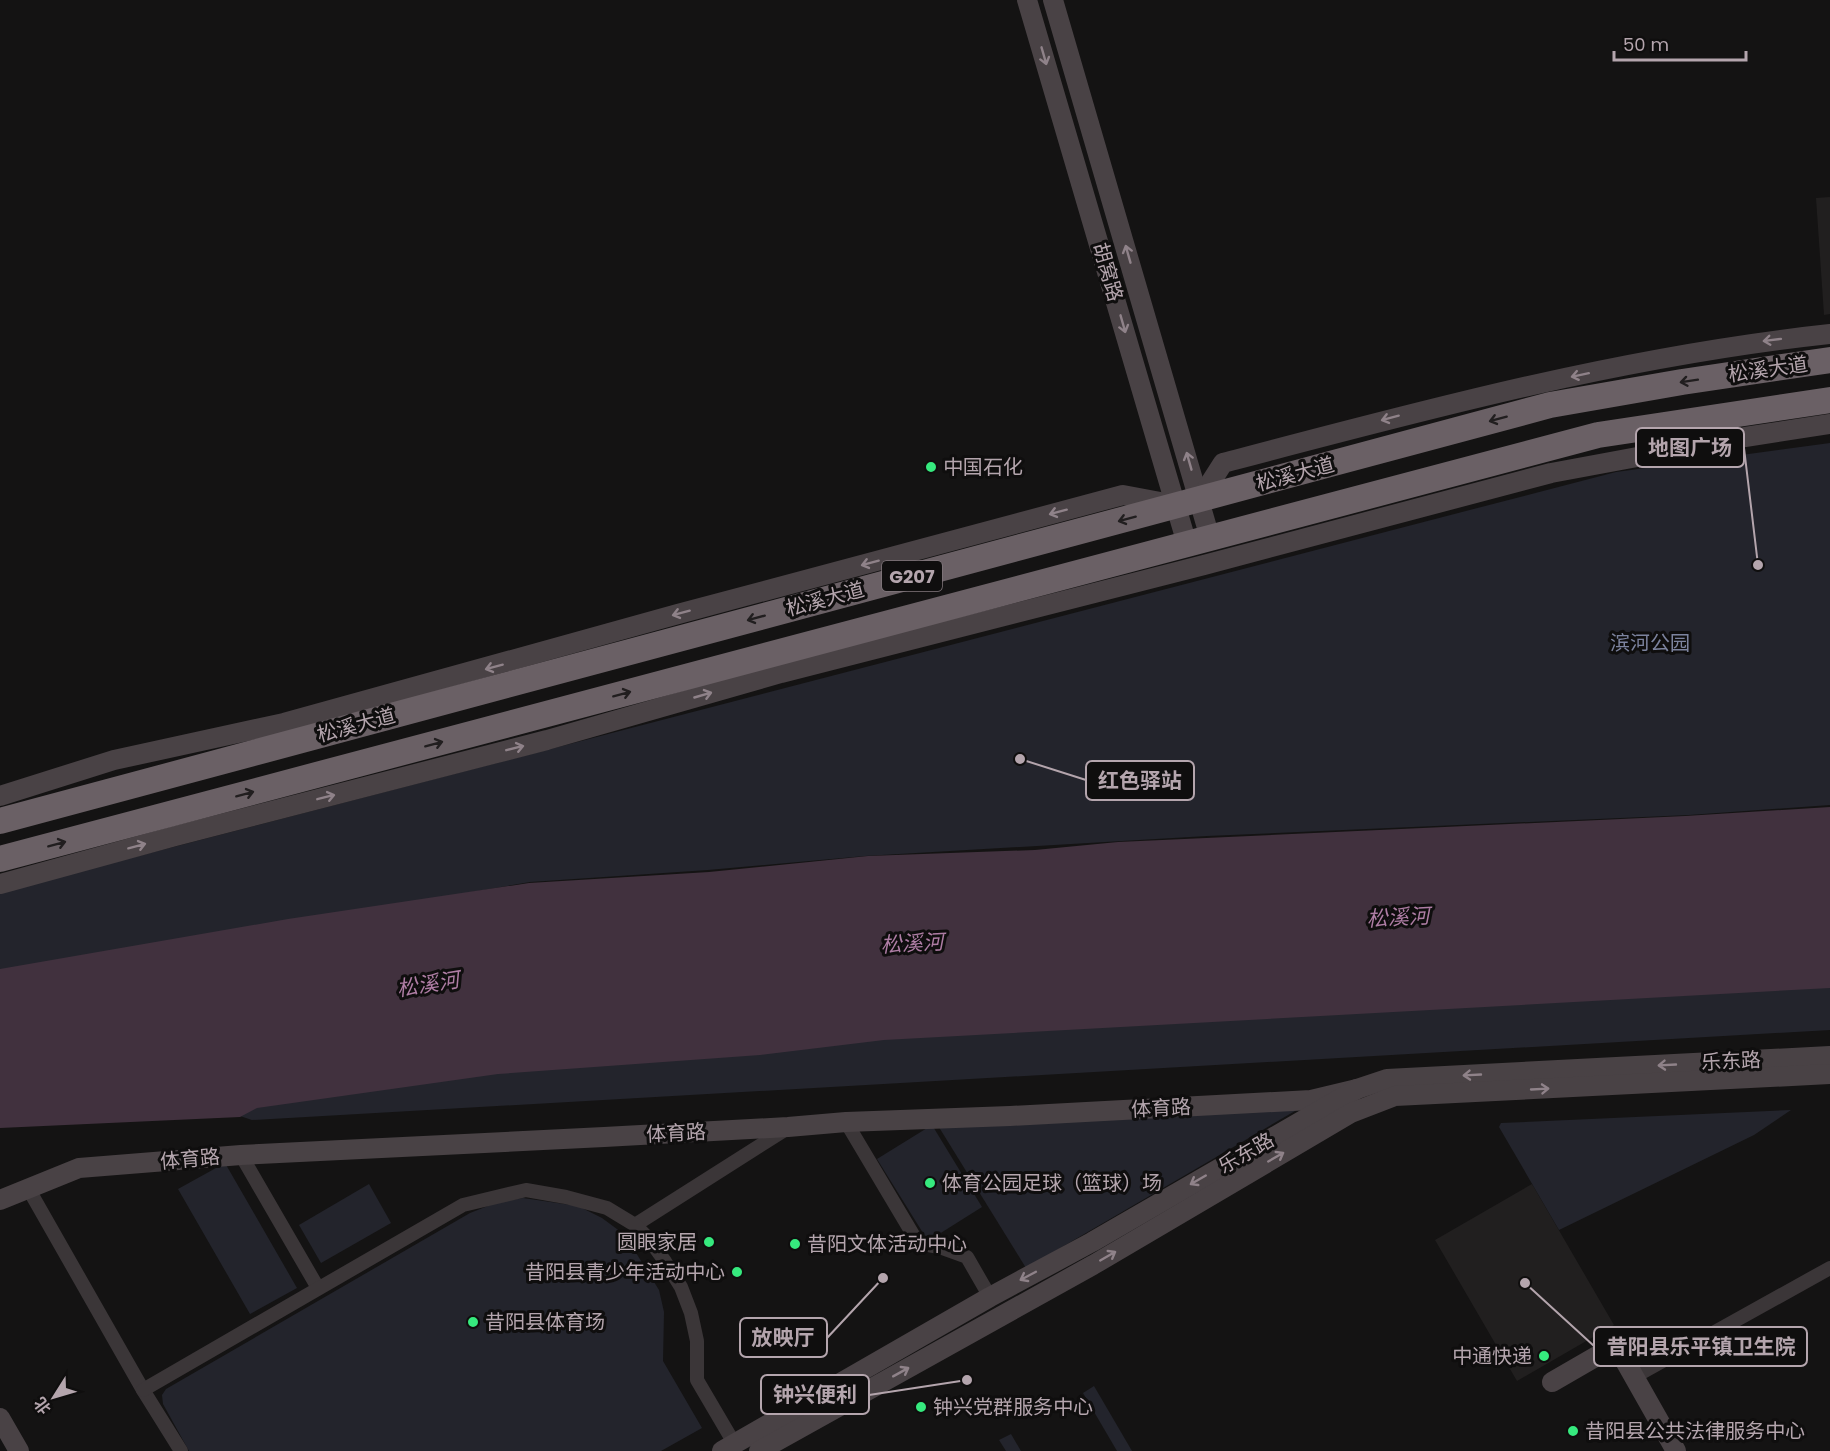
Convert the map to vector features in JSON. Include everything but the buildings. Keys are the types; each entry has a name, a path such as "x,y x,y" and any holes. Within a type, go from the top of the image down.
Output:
{"highway":[{"name":"松溪大道","path":"0,821 1550,405 1830,360"},
{"name":"松溪大道","path":"0,859 778,664 1199,541 1598,435 1830,400"}],"main road":[{"name":"胡窝路","path":"1028,0 1188,502"},
{"name":"胡窝路","path":"1053,0 1199,541"},
{"path":"0,796 114,760 284,723 678,614 1123,495 1188,502 1223,463 1438,406 1647,361 1767,341 1830,334"},
{"path":"0,884 175,836 547,740 778,664 1216,562 1551,473 1745,436 1830,424"},
{"name":"乐东路","path":"728,1447 990,1297 1092,1242 1357,1089 1387,1079 1830,1056"},
{"name":"乐东路","path":"759,1451 1093,1265 1351,1113 1395,1096 1830,1074"},
{"name":"体育路","path":"0,1200 79,1168 241,1155 788,1127 846,1122 1311,1100 1357,1089"},
{"path":"1552,1382 1616,1346 1676,1451"},
{"path":"0,1418 19,1451"}],"street":[{"path":"846,1122 918,1243 967,1257 990,1297"},
{"path":"635,1225 788,1127"},
{"path":"241,1155 318,1288"},
{"path":"28,1188 143,1390 181,1451"},
{"path":"143,1390 462,1205 526,1190 566,1197 607,1208 635,1225 664,1260 681,1287 691,1313 697,1341 697,1380 728,1447"},
{"path":"1634,1377 1830,1268"}],"shaded area":[{"path":"1830,197 1830,314 1824,315 1816,198"},
{"path":"1532,1184 1614,1325 1517,1381 1435,1240"}],"green space":[{"name":"滨河公园","path":"1830,443 1830,805 1689,815 1207,836 865,856 708,870 530,882 0,973 0,892 1616,472"},
{"path":"1830,967 1830,1030 252,1120 234,1114 257,1102 494,1065"},
{"path":"1307,1104 1026,1268 937,1124"},
{"path":"1791,1110 1754,1135 1559,1230 1499,1127 1501,1123"},
{"name":"体育公园足球（篮球）场","path":"932,1125 982,1207 928,1241 877,1159"},
{"path":"225,1163 297,1288 250,1314 178,1189"},
{"path":"369,1184 391,1223 321,1263 299,1225"},
{"name":"昔阳县体育场","path":"523,1198 578,1206 602,1218 625,1235 659,1290 664,1312 663,1361 702,1428 661,1451 189,1451 163,1404 162,1395 166,1389 470,1213 498,1202"},
{"path":"1094,1386 1132,1451 1117,1451 1083,1393"},
{"path":"1011,1434 1021,1451 1006,1451 999,1440"}],"water":[{"name":"松溪河","path":"1830,807 1830,988 884,1040 760,1055 498,1074 257,1108 240,1117 0,1128 0,969 288,919 529,883 709,872 868,856 1035,850 1118,842 1685,816"}],"place":[{"name":"中国石化","path":"931,467"},
{"name":"地图广场","path":"1758,565"},
{"name":"红色驿站","path":"1020,759"},
{"name":"体育公园足球（篮球）场","path":"930,1183"},
{"name":"圆眼家居","path":"709,1242"},
{"name":"昔阳文体活动中心","path":"795,1244"},
{"name":"昔阳县青少年活动中心","path":"737,1272"},
{"name":"放映厅","path":"883,1278"},
{"name":"昔阳县乐平镇卫生院","path":"1525,1283"},
{"name":"昔阳县体育场","path":"473,1322"},
{"name":"中通快递","path":"1544,1356"},
{"name":"钟兴便利","path":"967,1380"},
{"name":"钟兴党群服务中心","path":"921,1407"},
{"name":"昔阳县公共法律服务中心","path":"1573,1431"}]}
